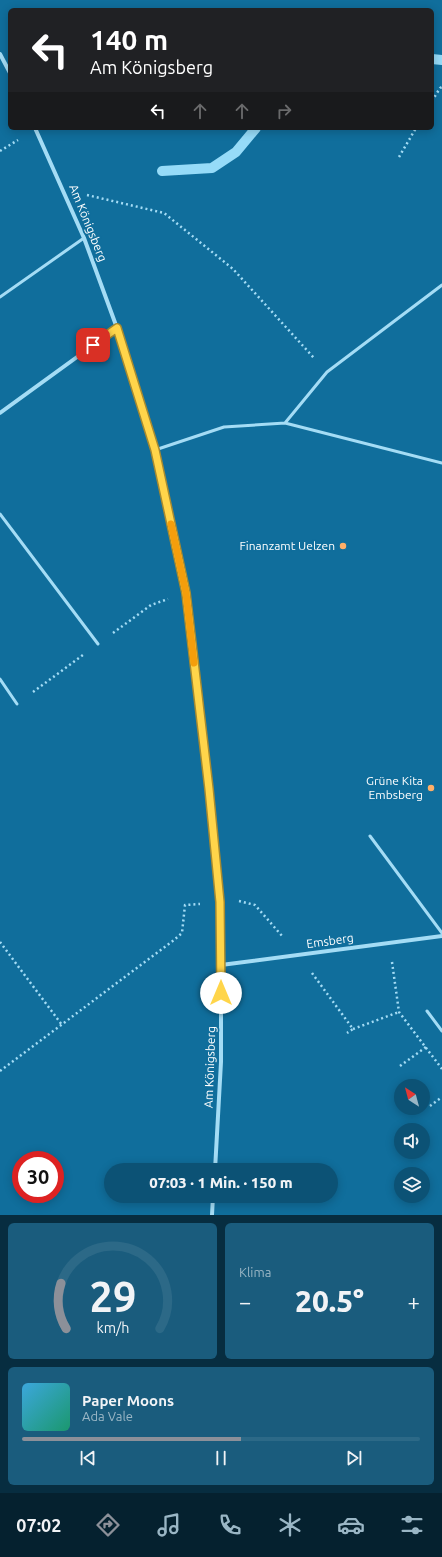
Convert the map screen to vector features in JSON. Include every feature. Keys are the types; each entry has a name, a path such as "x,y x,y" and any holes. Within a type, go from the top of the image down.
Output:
{"street":[{"path":"0,54 8,69"},
{"name":"Am Königsberg","path":"36,130 84,238 117,328 155,450 186,593 209,789 220,902 221,1062 215,1163"},
{"path":"0,412 117,328"},
{"name":"Emsberg","path":"221,965 442,936"},
{"path":"212,1215 213,1203"}],"lane":[{"path":"0,297 84,238"},
{"path":"285,423 327,372 442,285"},
{"path":"155,450 224,427 285,423 442,463"},
{"path":"0,514 98,644"},
{"path":"0,679 17,704"},
{"path":"370,836 442,933"},
{"path":"427,1011 442,1031"}],"path":[{"path":"434,98 442,87"},
{"path":"399,157 415,130"},
{"path":"63,190 164,213 233,269 327,372"},
{"path":"0,1071 182,932 185,905 239,901 255,905 299,955 353,1029"},
{"path":"0,942 62,1025"},
{"path":"389,943 399,1012 442,1068"},
{"path":"347,1033 353,1029 399,1012"},
{"path":"400,1066 426,1047"},
{"path":"430,1106 442,1097"}],"waterway":[{"path":"434,59 442,60"},
{"path":"162,171 212,168 236,152 254,130"}],"slow traffic":[{"path":"171,524 186,593 194,663"}],"place":[{"name":"Finanzamt Uelzen","path":"343,546"},
{"name":"Grüne Kita Embsberg","path":"431,788"}],"route":[{"path":"93,345 117,328 155,450 186,593 209,789 220,902 221,993"}]}
